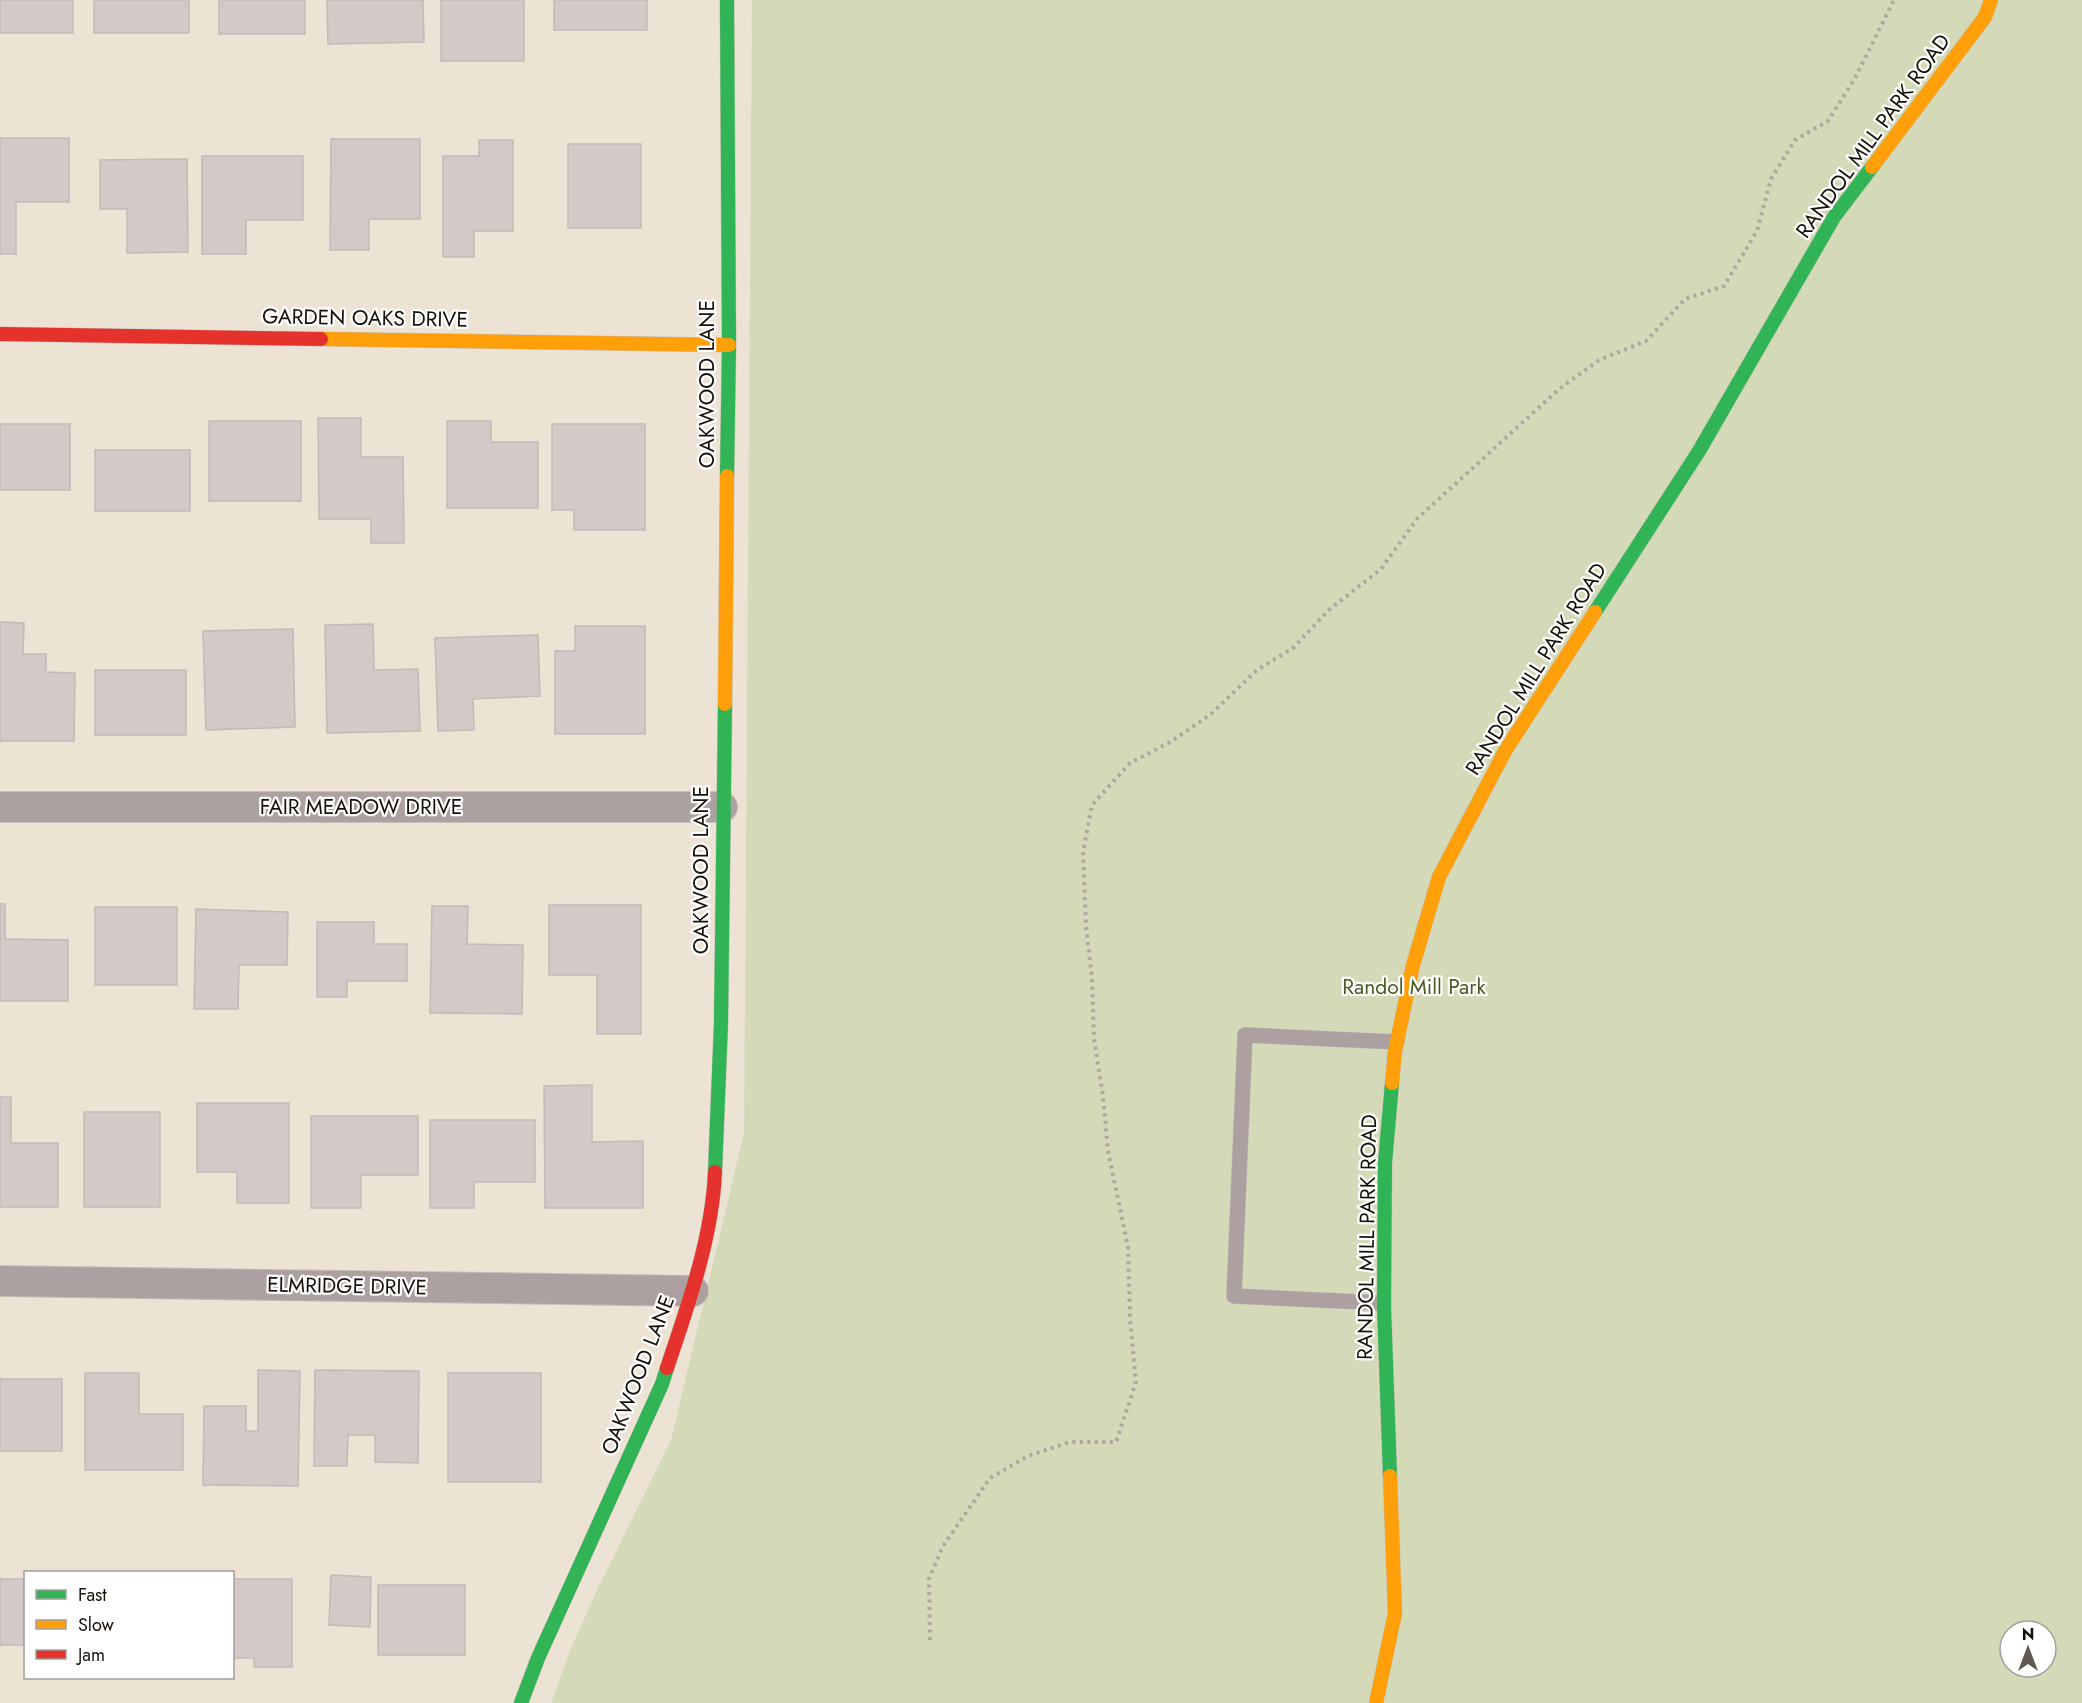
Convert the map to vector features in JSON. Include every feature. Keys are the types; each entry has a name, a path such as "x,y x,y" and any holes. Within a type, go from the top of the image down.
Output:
{"street":[{"name":"OAKWOOD LANE","path":"521,1703 538,1658 662,1384 693,1291 714,1200 721,1023 729,345 727,0"},
{"name":"RANDOL MILL PARK ROAD","path":"1376,1703 1395,1613 1384,1303 1385,1163 1397,1042 1413,965 1439,877 1505,751 1699,451 1834,217 1985,17 1991,0"},
{"name":"GARDEN OAKS DRIVE","path":"0,334 729,345"},
{"name":"FAIR MEADOW DRIVE","path":"0,807 722,807"},
{"name":"ELMRIDGE DRIVE","path":"0,1281 693,1291"}],"lane":[{"path":"1384,1303 1234,1296 1245,1035 1397,1042"}],"path":[{"path":"930,1640 929,1579 943,1546 990,1478 1028,1456 1070,1442 1116,1442 1136,1382 1130,1318 1128,1247 1108,1151 1103,1096 1094,1039 1083,852 1092,805 1130,763 1172,741 1191,728 1210,714 1257,670 1293,648 1329,610 1381,568 1417,519 1558,390 1599,360 1646,341 1685,300 1724,286 1757,231 1771,179 1796,140 1828,121 1854,80 1894,0"}],"green space":[{"name":"Randol Mill Park","path":"752,0 2082,0 2082,1703 551,1703 571,1648 598,1588 671,1440 744,1133"}],"building":[{"path":"0,0 73,0 73,33 0,33"},
{"path":"94,0 189,0 189,33 94,33"},
{"path":"219,0 305,0 305,34 219,34"},
{"path":"327,0 423,0 424,42 328,44"},
{"path":"441,0 524,0 524,61 441,61"},
{"path":"554,0 647,0 647,30 554,30"},
{"path":"0,138 69,138 69,202 16,202 16,254 0,254"},
{"path":"331,139 420,139 420,219 369,219 369,250 330,250"},
{"path":"479,140 513,140 513,231 474,231 474,257 443,257 443,156 479,156"},
{"path":"568,144 641,144 641,228 568,228"},
{"path":"202,156 303,156 303,220 246,220 246,254 202,254"},
{"path":"187,159 188,252 127,253 127,209 100,209 100,160"},
{"path":"318,418 361,418 361,457 403,457 404,543 371,543 371,519 319,519"},
{"path":"209,421 301,421 301,501 209,501"},
{"path":"447,421 491,421 491,442 538,442 538,508 447,508"},
{"path":"0,424 70,424 70,490 0,490"},
{"path":"552,424 645,424 645,530 574,530 574,510 552,510"},
{"path":"95,450 190,450 190,511 95,511"},
{"path":"0,622 24,623 23,654 46,654 46,672 75,673 74,741 0,741"},
{"path":"373,624 374,670 418,669 420,731 327,733 325,625"},
{"path":"575,626 645,626 645,734 555,734 555,651 575,651"},
{"path":"293,629 295,727 206,730 203,631"},
{"path":"538,635 540,696 473,699 474,730 438,731 435,638"},
{"path":"95,670 186,670 186,735 95,735"},
{"path":"0,904 5,904 5,939 68,940 68,1001 0,1001"},
{"path":"549,905 641,905 641,1034 597,1034 597,975 549,975"},
{"path":"432,906 468,906 467,944 523,945 522,1014 430,1013"},
{"path":"95,907 177,907 177,985 95,985"},
{"path":"196,909 288,912 287,965 239,965 238,1009 194,1009"},
{"path":"317,922 374,922 374,944 407,944 407,981 347,981 347,997 317,997"},
{"path":"592,1085 592,1142 643,1141 643,1208 545,1208 544,1086"},
{"path":"0,1097 11,1097 11,1143 58,1143 58,1207 0,1207"},
{"path":"197,1103 289,1103 289,1203 237,1203 237,1172 197,1172"},
{"path":"84,1112 160,1112 160,1207 84,1207"},
{"path":"311,1116 418,1116 418,1175 361,1175 361,1208 311,1208"},
{"path":"430,1120 535,1120 535,1182 474,1182 474,1208 430,1208"},
{"path":"258,1370 300,1371 298,1486 203,1485 204,1406 246,1406 246,1431 258,1431"},
{"path":"315,1370 419,1371 418,1463 375,1462 375,1435 348,1435 347,1466 314,1466"},
{"path":"85,1373 139,1373 139,1414 183,1414 183,1470 85,1470"},
{"path":"448,1373 541,1373 541,1482 448,1482"},
{"path":"0,1379 62,1379 62,1451 0,1451"},
{"path":"331,1575 371,1577 370,1627 329,1625"},
{"path":"0,1579 24,1579 24,1645 0,1645"},
{"path":"234,1579 292,1579 292,1667 254,1667 254,1658 234,1658"},
{"path":"378,1585 465,1585 465,1655 378,1655"}],"traffic: fast":[{"path":"727,0 729,345 727,476"},
{"path":"1595,612 1699,451 1834,217 1872,167"},
{"path":"715,1172 721,1023 725,704"},
{"path":"1390,1476 1384,1306 1385,1163 1392,1083"},
{"path":"521,1703 538,1658 662,1384 667,1368"}],"traffic: slow":[{"path":"1872,167 1985,17 1991,0"},
{"path":"321,339 729,345"},
{"path":"725,704 727,476"},
{"path":"1392,1083 1395,1051 1413,965 1439,877 1505,751 1595,612"},
{"path":"1376,1703 1395,1613 1390,1476"}],"traffic: jam":[{"path":"0,334 321,339"},
{"path":"667,1368 691,1296 704,1247 715,1172"}]}
